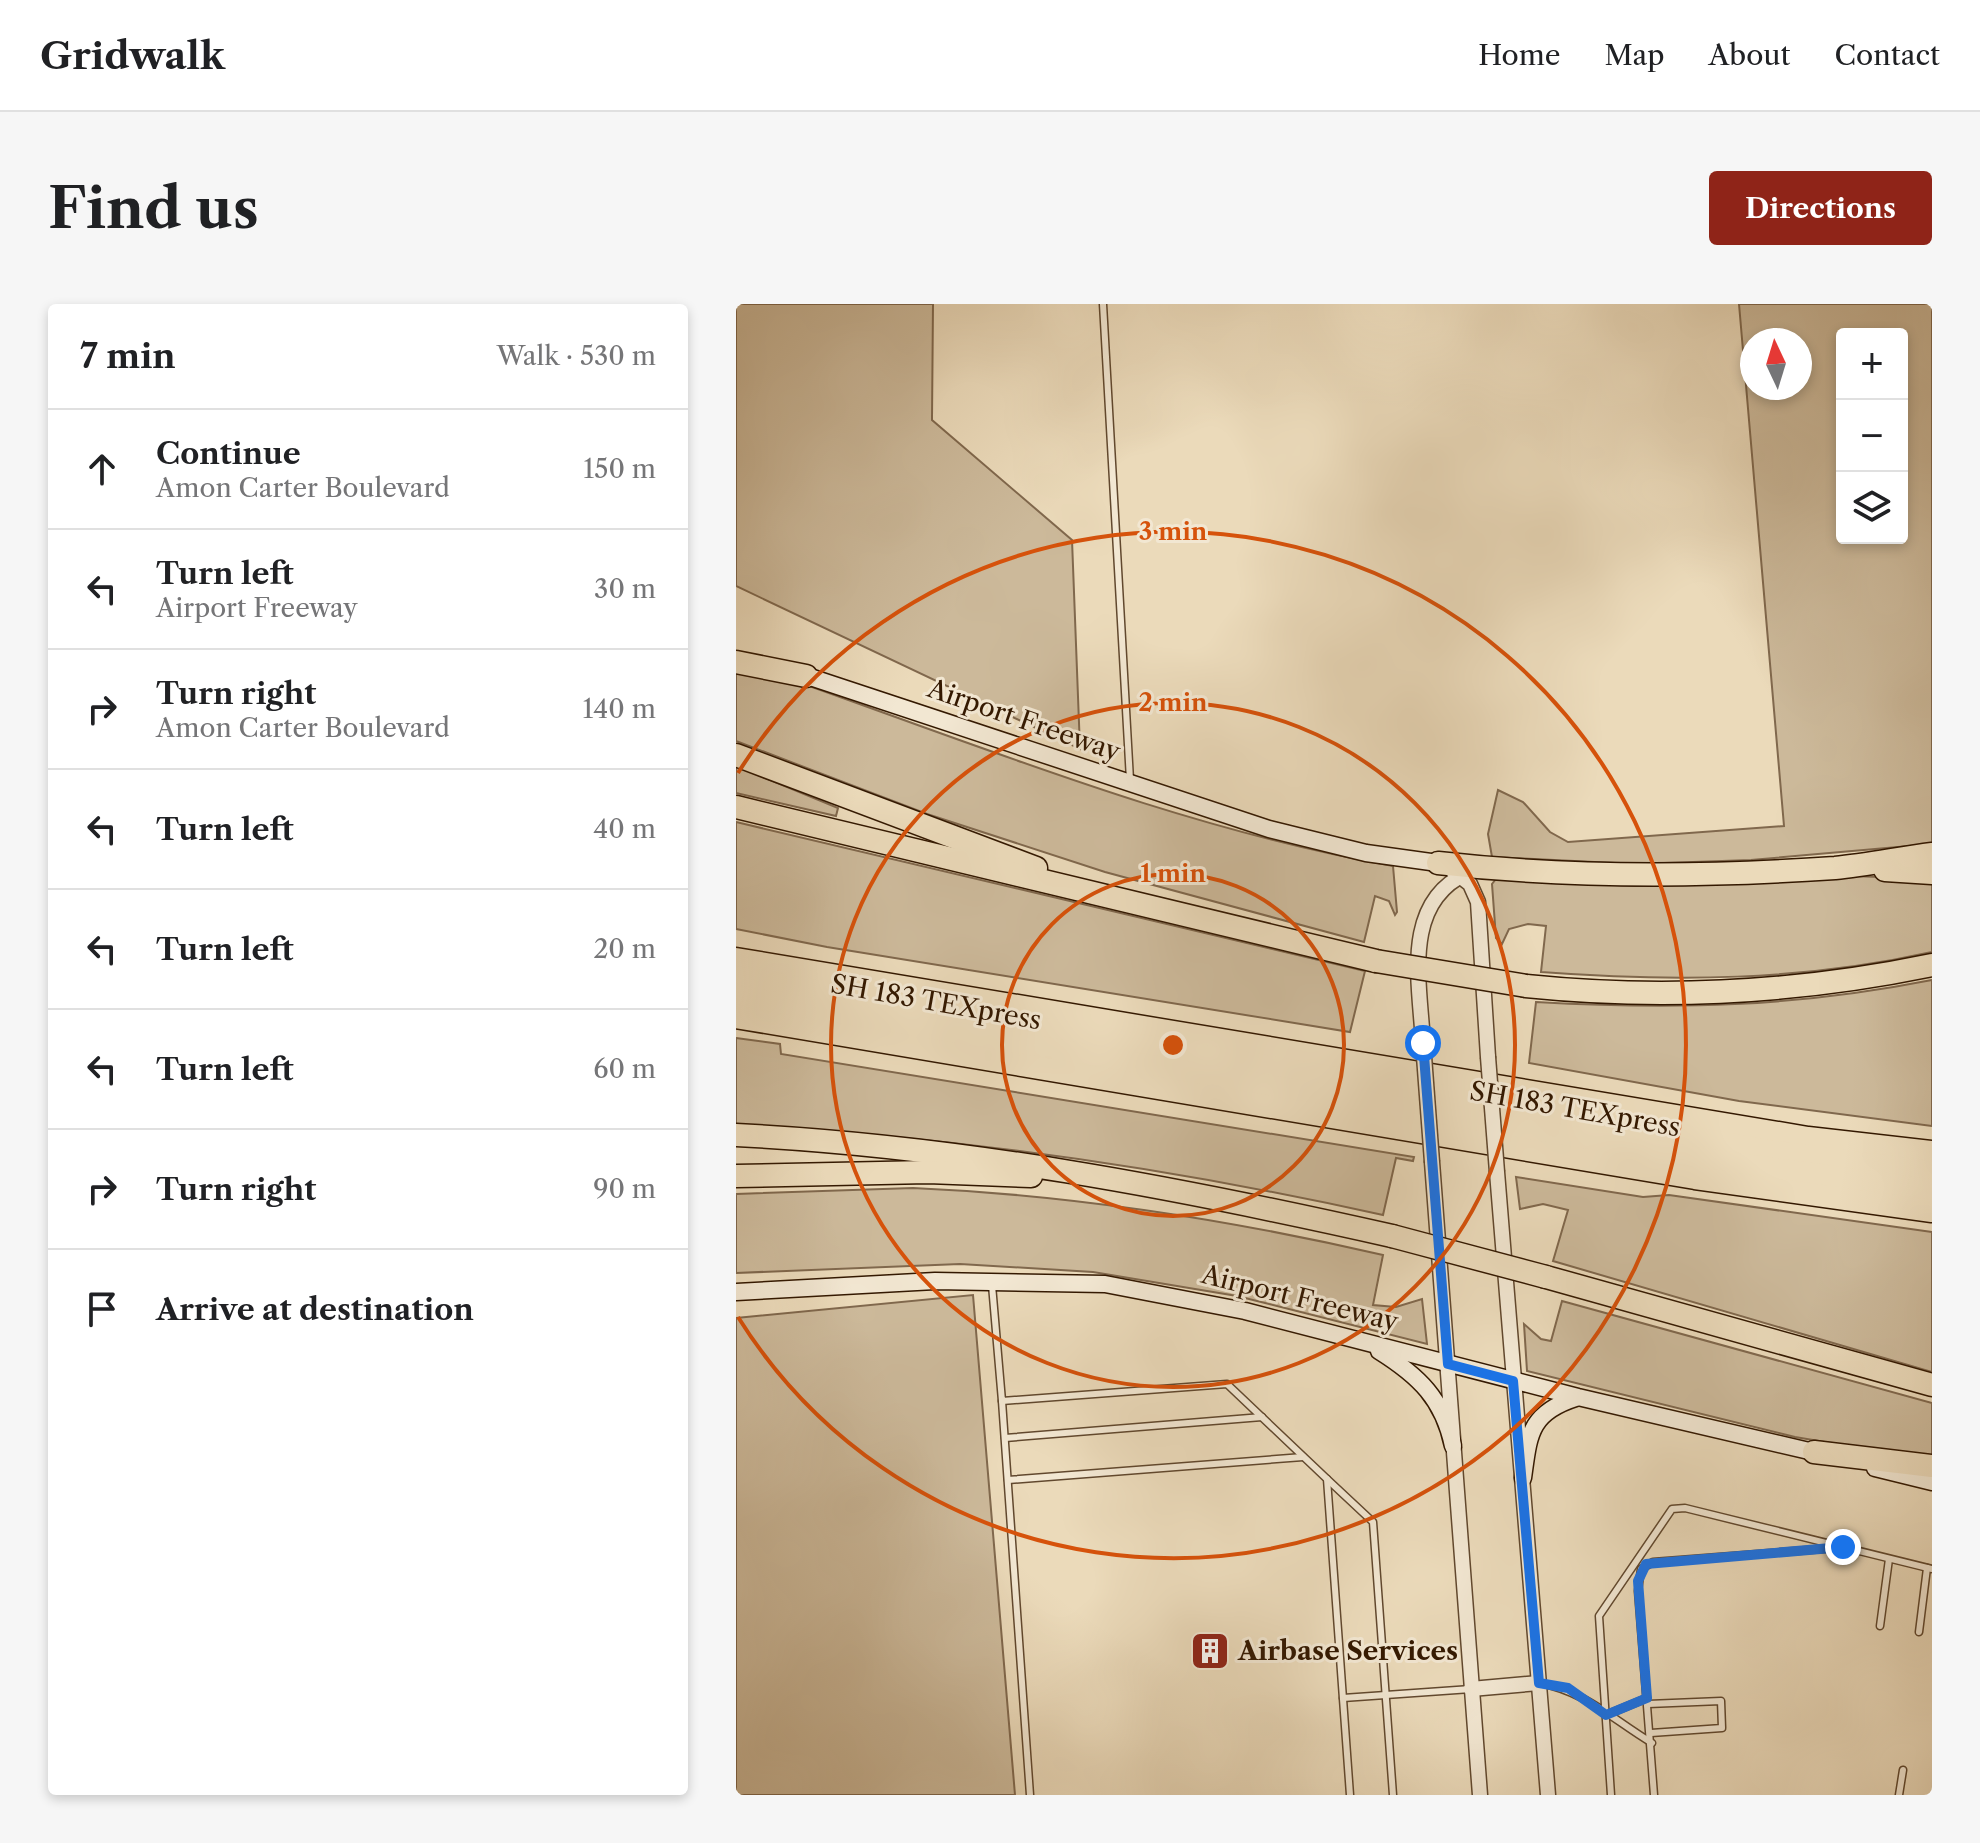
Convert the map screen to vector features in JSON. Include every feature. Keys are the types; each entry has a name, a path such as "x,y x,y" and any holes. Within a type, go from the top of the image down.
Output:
{"highway":[{"path":"736,662 806,676"},
{"path":"736,755 1100,894"},
{"path":"736,807 1376,961 1526,986 1665,995 1743,993 1820,985 1932,965"},
{"path":"1438,863 1472,872 1653,876 1840,867 1932,854"},
{"path":"1840,867 1932,873"},
{"path":"736,945 865,980"},
{"path":"736,959 1763,1130 1932,1152"},
{"name":"SH 183 TEXpress","path":"736,977 1777,1152 1932,1172"},
{"name":"SH 183 TEXpress","path":"736,996 1694,1158 1932,1190"},
{"path":"736,1017 1695,1178 1932,1211"},
{"path":"736,1135 945,1151 1201,1196 1392,1236 1932,1385"},
{"path":"736,1176 913,1172 1013,1175 1201,1196"},
{"path":"1814,1452 1932,1466"}],"main road":[{"name":"Airport Freeway","path":"736,651 1130,785 1283,832 1366,853 1438,863"},
{"name":"Airport Freeway","path":"736,1292 935,1281 1105,1284 1245,1311 1513,1381 1932,1482"},
{"path":"1364,1342 1415,1374 1430,1391 1442,1410 1453,1446"},
{"path":"1523,1478 1528,1439 1539,1417 1556,1404 1578,1397"}],"street":[{"path":"1472,872 1431,903 1420,932 1423,1043 1480,1795"},
{"path":"1472,872 1479,908 1513,1381 1548,1795"},
{"path":"1471,1689 1539,1683"}],"lane":[{"path":"1103,304 1130,785"},
{"path":"992,1282 1030,1795"},
{"path":"1002,1401 1227,1384 1373,1522 1393,1795"},
{"path":"1005,1438 1262,1417"},
{"path":"1008,1480 1304,1457"},
{"path":"1327,1479 1350,1795"},
{"path":"1611,1795 1599,1616 1672,1509 1685,1508 1930,1569 1919,1632"},
{"path":"1654,1795 1638,1581 1646,1564 1843,1547"},
{"path":"1880,1626 1889,1559"},
{"path":"1539,1683 1568,1688 1652,1743"},
{"path":"1343,1698 1471,1689"},
{"path":"1606,1715 1648,1701 1721,1701 1722,1728 1651,1733"},
{"path":"1899,1795 1903,1770"}],"shaded area":[{"path":"736,304 933,304 932,420 1072,540 1080,749 736,586"},
{"path":"1739,304 1932,304 1932,844 1751,860 1635,864 1492,857 1488,834 1498,790 1523,802 1550,832 1568,842 1784,826 1747,400 1812,400 1812,328 1741,328"},
{"path":"736,668 798,682 1018,761 1167,810 1317,851 1393,866 1397,912 1395,915 1389,901 1375,896 1364,942 1105,872 927,814 736,741"},
{"path":"736,766 838,808 836,816 736,793"},
{"path":"736,822 1365,971 1350,1032 827,947 736,929"},
{"path":"1853,876 1932,879 1932,952 1883,962 1786,974 1640,977 1541,972 1546,926 1528,924 1509,929 1502,944 1496,938 1492,884 1496,879 1636,886"},
{"path":"1932,980 1932,1126 1739,1101 1529,1063 1536,1002 1637,1006 1735,1004 1832,996"},
{"path":"736,1038 780,1044 781,1054 1414,1157 1413,1161 1396,1158 1383,1215 1223,1183 1061,1157 899,1138 736,1126"},
{"path":"1516,1177 1643,1197 1669,1195 1932,1232 1932,1372 1553,1261 1568,1210 1543,1204 1520,1209"},
{"path":"913,1188 1032,1196 1150,1211 1266,1230 1383,1255 1373,1305 1396,1307 1422,1299 1427,1344 1237,1296 1093,1272 960,1264 736,1273 736,1194"},
{"path":"973,1295 1015,1795 736,1795 736,1318"},
{"path":"1562,1301 1932,1403 1932,1460 1795,1437 1527,1371 1524,1324 1541,1339 1551,1341"}],"place":[{"name":"Airbase Services","path":"1210,1651"}],"route":[{"path":"1423,1043 1448,1364 1513,1381 1539,1683 1568,1688 1606,1715 1647,1698 1638,1581 1646,1564 1843,1547"}]}
